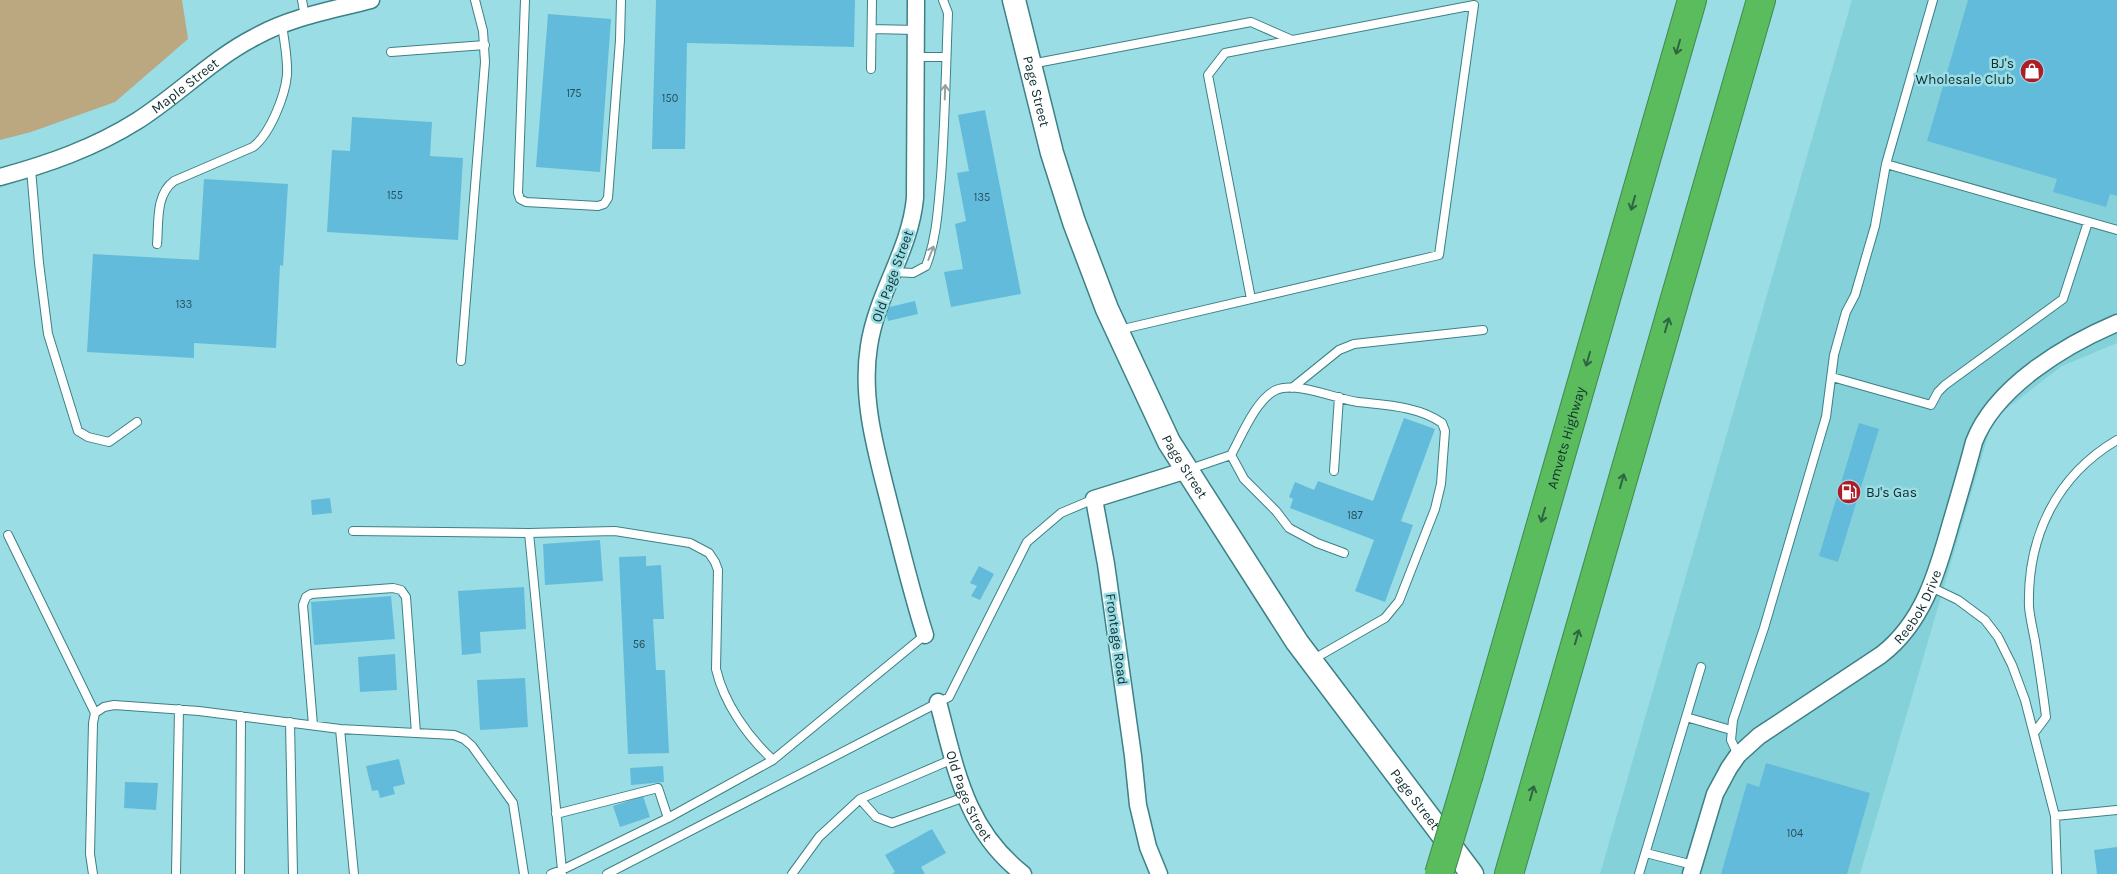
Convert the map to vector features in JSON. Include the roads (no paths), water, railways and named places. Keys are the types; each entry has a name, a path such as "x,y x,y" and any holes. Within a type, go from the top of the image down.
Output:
{"highway":[{"name":"Amvets Highway","path":"1439,874 1692,0"},
{"path":"1509,874 1760,0"}],"main road":[{"name":"Page Street","path":"1014,0 1052,153 1074,222 1117,331 1169,442 1310,661 1472,874"}],"street":[{"name":"Maple Street","path":"0,178 64,158 101,141 137,121 230,50 282,24 353,2 371,0"},
{"name":"Old Page Street","path":"916,0 914,211 908,238 879,304 868,346 866,384 874,441 914,602 925,635"},
{"name":"Reebok Drive","path":"1692,870 1715,794 1738,755 1759,736 1890,648 1910,625 1931,587 1974,442 1988,415 2012,390 2048,361 2086,337 2117,324"},
{"path":"1094,499 1187,470"},
{"name":"Frontage Road","path":"1094,499 1121,670 1138,805 1148,847 1158,874"},
{"name":"Old Page Street","path":"938,702 965,797 978,826 994,847 1023,874"}],"lane":[{"path":"302,0 305,17"},
{"path":"461,361 485,46 475,0"},
{"path":"525,0 518,193 520,199 526,202 598,206 604,204 608,198 620,40 621,0"},
{"path":"871,69 872,0"},
{"path":"893,272 913,273 926,266 934,246 943,147 948,12 943,0"},
{"path":"1738,755 1732,746 1731,730 1764,628 1826,417 1834,355 1846,312 1854,297 1875,226 1886,164 1933,0"},
{"path":"1117,331 1439,255 1474,5 1225,53 1208,75 1251,299"},
{"path":"1029,64 1251,22 1293,40"},
{"path":"157,244 161,198 166,188 174,181 253,147 268,130 285,86 287,74 282,24"},
{"path":"872,29 916,30"},
{"path":"391,52 485,46"},
{"path":"916,57 946,56"},
{"path":"1886,164 2117,230"},
{"path":"31,169 39,263 48,334 78,431 88,437 109,442 138,422"},
{"path":"1832,377 1931,405 1938,392 1945,385 2063,298 2088,222"},
{"path":"1292,388 1339,350 1354,344 1483,330"},
{"path":"1187,470 1231,455 1257,407 1276,389 1292,388 1357,402 1393,405 1442,423 1445,431 1441,484 1435,508 1399,601 1385,618 1310,661"},
{"path":"1334,471 1338,398"},
{"path":"2034,733 2046,717 2029,609 2030,572 2043,520 2068,481 2099,451 2117,440"},
{"path":"1231,455 1244,479 1276,511 1289,528 1317,543 1344,553"},
{"path":"607,874 949,697 1027,542 1061,514 1094,499"},
{"path":"353,531 529,533 603,530 628,532 690,543 709,553 718,570 716,668 719,683 724,695 759,747 773,760"},
{"path":"529,533 562,872"},
{"path":"8,535 95,713 93,723 90,854 93,874"},
{"path":"1931,587 1967,606 1992,628 2012,665 2025,700 2055,816 2057,874"},
{"path":"313,725 303,605 306,597 311,594 393,588 401,590 406,597 416,733"},
{"path":"551,874 562,872 668,818 773,760 925,635"},
{"path":"1639,874 1701,667"},
{"path":"95,713 104,707 114,705 179,709 340,729 454,735 464,739 472,746 512,804 524,874"},
{"path":"176,874 179,709"},
{"path":"240,874 241,716"},
{"path":"1686,717 1731,730"},
{"path":"290,722 293,874"},
{"path":"340,729 354,874"},
{"path":"792,874 819,837 860,799 954,759"},
{"path":"556,814 658,788 668,818"},
{"path":"860,799 876,817 892,822 965,797"},
{"path":"2055,816 2117,810"},
{"path":"1646,853 1692,870"}],"place":[{"name":"BJ's Wholesale Club","path":"2032,71"},
{"name":"BJ's Gas","path":"1849,492"}]}
